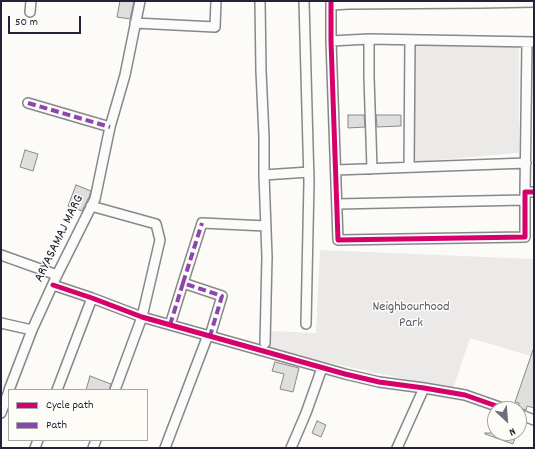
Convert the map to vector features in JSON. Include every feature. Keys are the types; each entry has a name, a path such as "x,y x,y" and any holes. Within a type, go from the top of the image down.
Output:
{"street":[{"path":"30,12 31,1"},
{"name":"ARYASAMAJ MARG","path":"10,389 32,330 57,275 95,199 110,127 125,75 140,1"},
{"path":"135,23 215,27 216,1"},
{"path":"260,1 267,257 265,343"},
{"path":"304,1 309,172 306,324"},
{"path":"331,41 410,40 531,42 526,163 528,195 525,237 338,240 331,41 331,3 534,2"},
{"path":"369,40 372,169"},
{"path":"409,167 410,40"},
{"path":"28,103 110,127"},
{"path":"336,170 526,163"},
{"path":"264,175 309,172"},
{"path":"337,204 528,195"},
{"path":"92,206 156,224 160,240 142,318 115,389"},
{"path":"170,325 202,223 266,226"},
{"path":"1,255 57,275"},
{"path":"165,448 209,336 222,296 183,282"},
{"path":"53,286 92,298 142,318 322,368 379,382 465,395 487,403"},
{"path":"57,389 92,298"},
{"path":"1,323 32,330"},
{"path":"291,448 306,414 322,368"},
{"path":"397,448 424,388"},
{"name":"ARYASAMAJ MARG","path":"1,413 8,394"}],"green space":[{"path":"415,45 519,47 519,153 414,162"},
{"name":"Neighbourhood Park","path":"320,250 534,259 534,357 470,338 453,389 268,350 269,331 316,333"}],"building":[{"path":"120,1 134,1 130,19 117,17"},
{"path":"348,115 364,115 365,127 348,128"},
{"path":"376,115 401,115 401,126 377,127"},
{"path":"25,150 38,154 33,171 20,167"},
{"path":"76,185 91,191 82,211 68,206"},
{"path":"534,350 534,408 527,406 527,401 515,401"},
{"path":"275,362 299,368 293,392 280,389 284,374 272,371"},
{"path":"90,376 111,384 109,389 86,389"},
{"path":"317,421 326,425 321,437 312,433"},
{"path":"505,441 514,441 513,444"}],"marked path":[{"path":"28,103 110,127"},
{"path":"183,283 202,223"},
{"path":"170,325 183,283 222,296 210,336"}],"cycle path":[{"path":"331,1 338,240 525,237 525,192 534,192"},
{"path":"53,285 142,317 345,374 379,382 465,395 487,403"}]}
